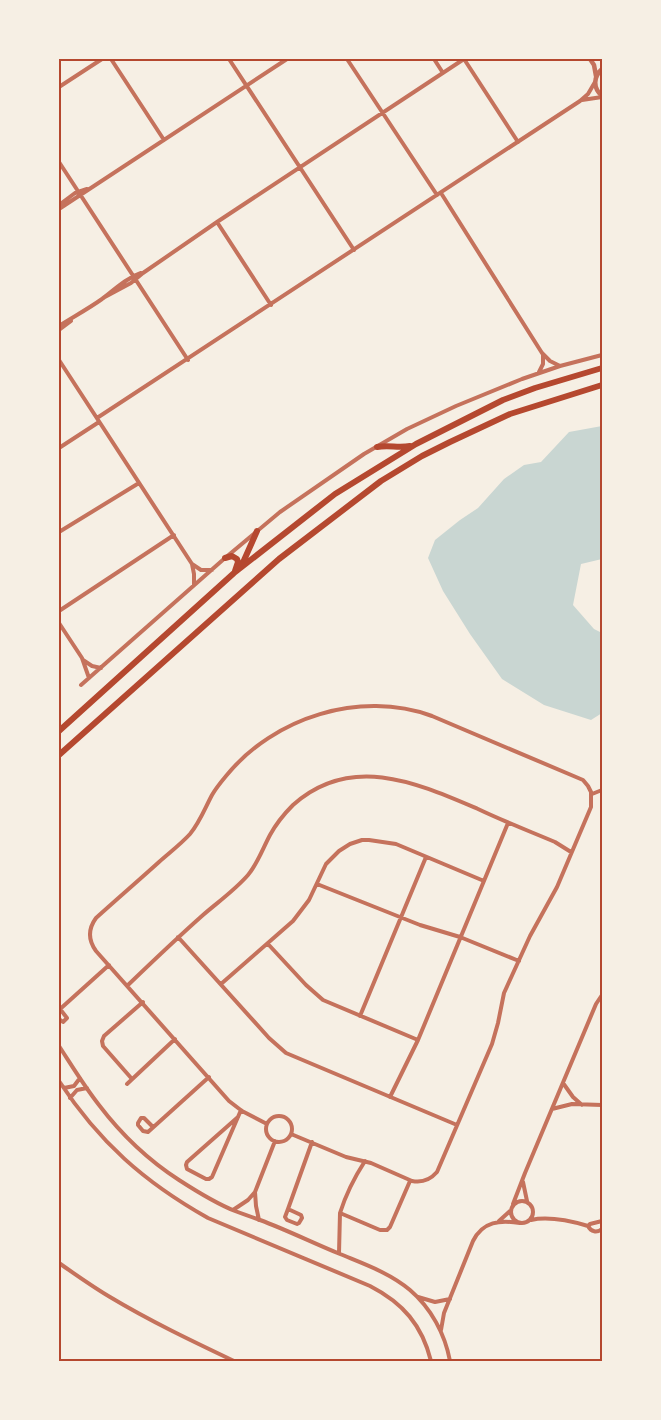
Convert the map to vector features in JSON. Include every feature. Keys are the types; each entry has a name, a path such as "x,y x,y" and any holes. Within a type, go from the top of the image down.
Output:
{"highway":[{"path":"59,731 234,573 335,494 416,444 503,400 535,388 602,368"},
{"path":"59,756 279,559 381,481 404,466 510,414 602,385"},
{"path":"377,446 416,444"},
{"path":"241,568 256,531"},
{"path":"225,558 232,556 237,559 238,562 234,573"}],"street":[{"path":"59,87 102,59"},
{"path":"111,59 164,140"},
{"path":"229,59 354,250"},
{"path":"59,209 287,59"},
{"path":"347,59 439,194 542,353 550,361 560,366"},
{"path":"434,59 443,73"},
{"path":"59,326 103,298 111,295 216,222 464,59 518,142"},
{"path":"580,101 602,96 596,88 594,65 590,59"},
{"path":"59,448 270,304 580,101 591,89 602,69"},
{"path":"59,162 188,360"},
{"path":"59,205 80,194"},
{"path":"216,222 270,304"},
{"path":"59,330 74,317"},
{"path":"538,373 543,364 542,353"},
{"path":"81,686 256,531 280,512 377,446 407,429 456,406 538,373 602,355"},
{"path":"59,360 192,564 194,586"},
{"path":"59,532 139,483"},
{"path":"59,611 174,536"},
{"path":"192,564 201,570 213,570"},
{"path":"59,623 82,658 88,664 101,668"},
{"path":"82,658 89,678"},
{"path":"267,1124 229,1101 96,951 90,940 90,928 96,918 188,836 196,826 219,785 243,758 274,734 308,718 332,711 356,707 382,706 419,711 580,778 588,786 592,794 591,807 556,887 530,936 504,993 492,1044 434,1176 423,1182 410,1181 365,1161 346,1157 291,1134"},
{"path":"128,985 178,937 249,874 258,861 274,827 287,812 301,799 327,784 366,776 399,780 439,792 555,842 572,852"},
{"path":"592,794 602,790"},
{"path":"390,1097 418,1040 508,823"},
{"path":"221,984 299,915 309,900 323,869 334,855 350,844 362,840 396,844 484,881"},
{"path":"360,1016 426,857"},
{"path":"316,884 401,918 460,937 519,961"},
{"path":"178,937 268,1038 286,1053 457,1125"},
{"path":"268,944 314,993 333,1005 418,1040"},
{"path":"59,1019 63,1022 67,1018 59,1009 110,965"},
{"path":"520,1223 512,1218 512,1207 596,1004 602,995 602,989"},
{"path":"132,1079 103,1046 102,1041 104,1036 143,1002"},
{"path":"127,1084 176,1039"},
{"path":"59,1046 87,1088 116,1126 135,1146 156,1163 200,1194 233,1210 389,1275 417,1297 430,1313 441,1331 450,1361"},
{"path":"152,1127 209,1077"},
{"path":"64,1088 74,1086 80,1078"},
{"path":"59,1081 70,1098 102,1137 121,1156 141,1174 185,1205 233,1229 370,1286 395,1301 405,1310 421,1333 431,1361"},
{"path":"563,1083 573,1097 582,1105"},
{"path":"70,1098 77,1090 87,1088"},
{"path":"552,1110 567,1105 602,1105"},
{"path":"238,1117 187,1162 187,1169 206,1179 212,1177 238,1117 241,1110"},
{"path":"277,1116 284,1117 292,1127 291,1134 288,1139 281,1142 275,1141 269,1137 267,1124 277,1116"},
{"path":"233,1210 248,1200 255,1192 275,1141"},
{"path":"288,1209 301,1215 302,1218 299,1223 296,1224 285,1218 288,1209 312,1142"},
{"path":"339,1253 340,1213 351,1184 365,1161"},
{"path":"523,1180 527,1201 533,1209 546,1218"},
{"path":"340,1213 380,1230 387,1230 410,1181"},
{"path":"255,1192 260,1220"},
{"path":"441,1331 442,1320 475,1236 485,1226 499,1221 506,1216 517,1201 527,1201"},
{"path":"529,1221 532,1218 533,1209"},
{"path":"499,1221 520,1223 546,1218 588,1226 596,1232 602,1229"},
{"path":"588,1226 602,1221"},
{"path":"59,1264 92,1286 171,1331 234,1361"},
{"path":"417,1297 435,1302 450,1299"}],"shaded area":[{"path":"602,426 602,559 581,564 573,605 594,629 602,633 602,713 591,720 544,705 502,679 470,634 443,591 428,558 435,540 478,508 504,479 524,465 541,462 569,432"}]}
